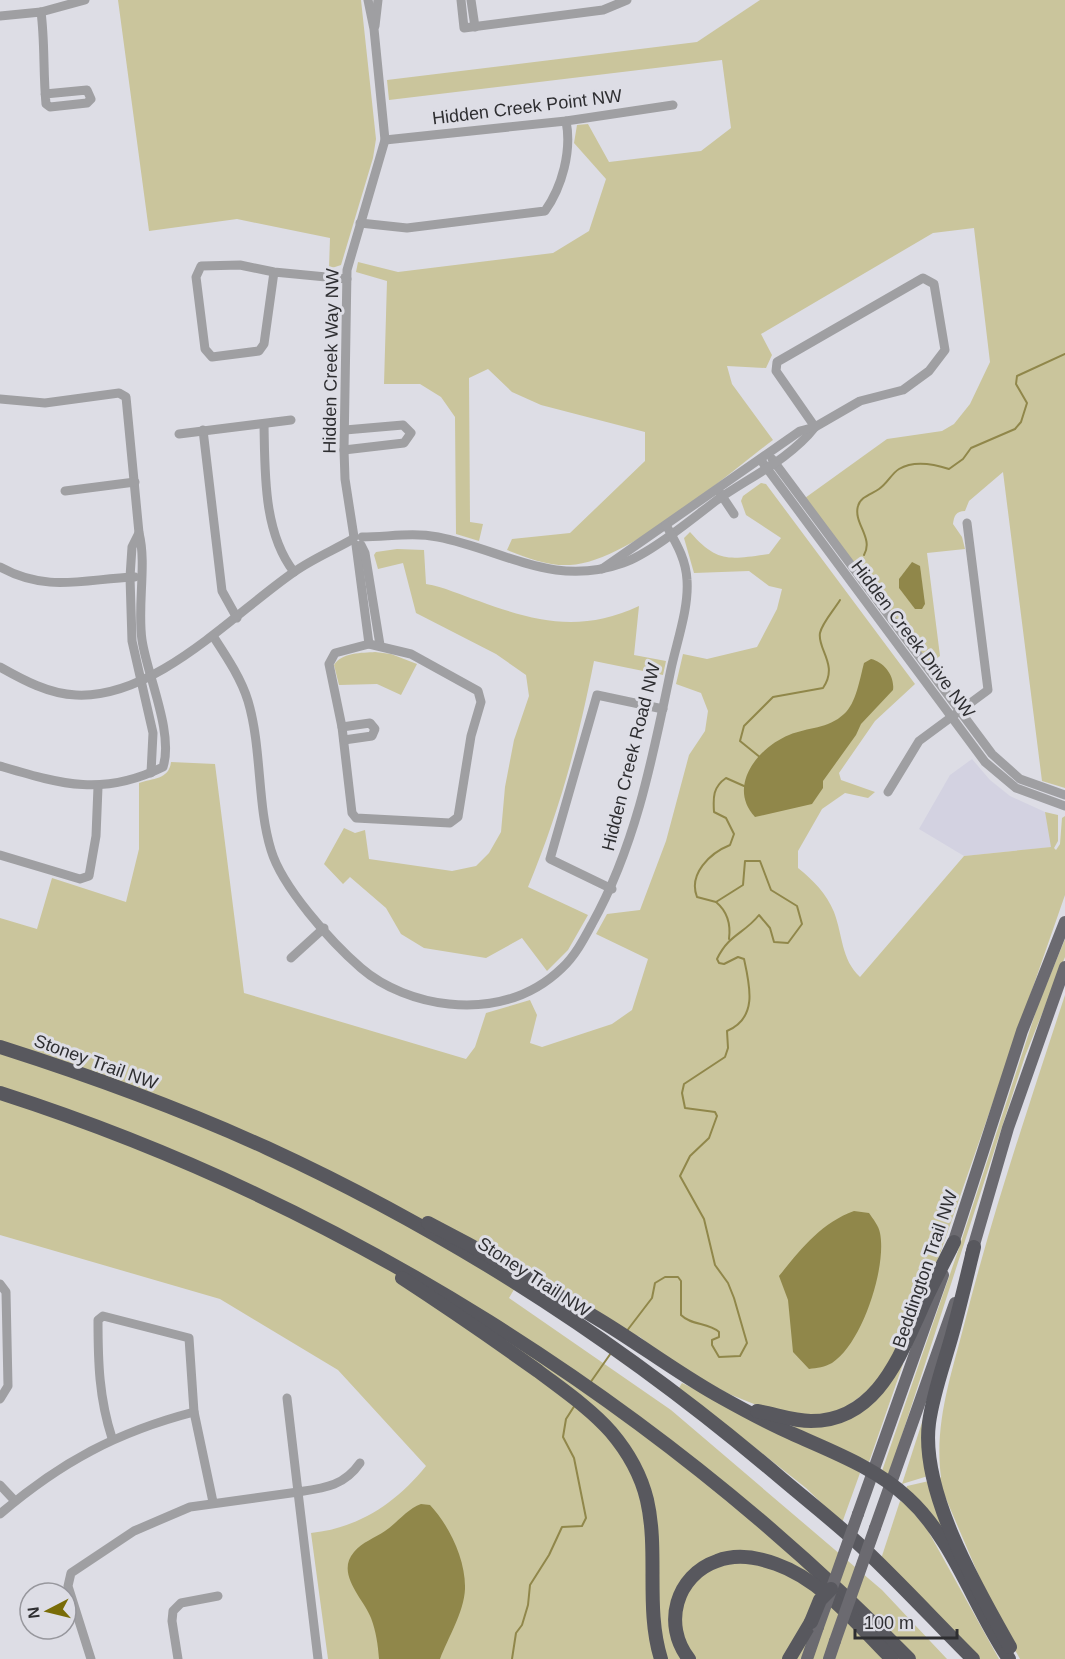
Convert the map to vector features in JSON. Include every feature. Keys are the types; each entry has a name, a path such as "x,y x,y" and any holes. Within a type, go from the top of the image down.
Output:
{"highway":[{"name":"Stoney Trail NW","path":"0,1047 139,1096 293,1161 460,1251 636,1365 742,1445 861,1546 973,1659"},
{"path":"0,1093 123,1136 263,1197 405,1270 502,1329 606,1402 717,1485 788,1544 868,1616 909,1659"},
{"path":"293,1161 342,1177 508,1265 747,1411 891,1484 918,1508 933,1528 993,1636 1009,1659"},
{"path":"263,1197 392,1272 560,1388 595,1416 619,1442 644,1488 650,1520 653,1621 661,1659"},
{"path":"747,1411 812,1421 846,1413 867,1400 884,1383 899,1359 954,1242"},
{"path":"974,1247 934,1395 928,1443 932,1477 945,1515 989,1609 1017,1659"},
{"path":"689,1659 680,1644 675,1623 675,1610 681,1592 688,1581 708,1565 740,1557 762,1559 803,1575 892,1659"},
{"path":"789,1659 814,1624 820,1600 831,1589"},
{"path":"657,1638 667,1659"}],"main road":[{"name":"Beddington Trail NW","path":"831,1589 954,1242 1023,1031 1065,922"},
{"name":"Beddington Trail NW","path":"829,1659 974,1247 1008,1128 1065,967"},
{"path":"807,1659 814,1624"}],"street":[{"path":"0,16 40,12 85,0"},
{"name":"Hidden Creek Way NW","path":"368,0 374,29 385,140 360,223 347,279 344,450 345,479 358,541 369,644"},
{"name":"Hidden Creek Way NW","path":"374,29 378,0"},
{"path":"461,0 464,28 603,10 627,0"},
{"path":"471,0 475,27"},
{"path":"40,12 44,33 45,94"},
{"name":"Hidden Creek Point NW","path":"385,140 566,121 673,105"},
{"path":"360,223 407,228 545,211 554,199 569,143 566,121"},
{"path":"274,272 264,344 259,351 212,357 205,349 196,278 201,267 240,265 274,272 347,279"},
{"path":"763,464 769,453 801,431 815,427 860,401 903,390 929,371 945,351 934,284 923,278 777,362 776,371 815,427"},
{"path":"0,400 45,403 119,393 126,397 142,546 140,577 142,640 162,724 165,761 163,767 151,773 98,787 46,780 0,766"},
{"path":"179,434 291,420"},
{"path":"264,424 266,477 274,531 285,561 294,572"},
{"path":"344,450 404,443 411,433 403,425 345,430"},
{"path":"0,667 40,686 76,695 116,691 152,675 213,636 294,572 336,549 376,537 417,534 462,543 536,568 579,572 602,569 669,529 763,464 775,462 805,440 815,427"},
{"path":"202,430 222,591 237,618"},
{"name":"Hidden Creek Drive NW","path":"769,453 1005,769 1020,779 1065,795"},
{"name":"Hidden Creek Drive NW","path":"763,464 950,717 999,777 1033,796 1065,806"},
{"path":"65,491 135,482"},
{"path":"720,493 734,514"},
{"path":"888,792 919,741 988,690 967,523"},
{"name":"Hidden Creek Road NW","path":"213,636 248,698 270,848 281,875 292,891 359,967 376,980 400,991 440,1003 468,1006 493,1004 525,993 549,980 564,967 584,938 612,889 627,846 663,709 687,583 686,567 669,529"},
{"path":"139,533 132,547 130,577 132,641 153,733 151,773"},
{"name":"Hidden Creek Way NW","path":"358,541 365,553 380,645"},
{"path":"0,567 28,581 58,585 140,577"},
{"path":"369,644 411,654 478,691 481,702 471,736 458,817 450,823 357,818 352,813 342,727 328,664 335,653 369,644"},
{"path":"903,653 911,645"},
{"path":"612,889 550,859 597,695 663,709"},
{"path":"342,727 370,723 375,729 372,735 344,740"},
{"path":"999,777 1005,769"},
{"path":"0,855 80,879 89,876 96,836 98,787"},
{"path":"291,958 324,928"},
{"path":"0,1284 6,1292 8,1343 8,1386 0,1399"},
{"path":"112,1438 102,1409 98,1379 98,1320 103,1316 189,1338 194,1412 213,1502"},
{"path":"287,1398 318,1659"},
{"path":"0,1514 74,1460 112,1438 154,1422 194,1412"},
{"path":"91,1659 68,1586 71,1573 134,1531 170,1514 213,1502 332,1487 351,1475 360,1463"},
{"path":"0,1485 15,1501"},
{"path":"178,1659 172,1621 173,1611 181,1603 218,1596"}],"shaded area":[{"path":"118,0 361,0 376,139 373,158 341,265 329,269 330,238 237,219 149,231"},
{"path":"760,0 1065,0 1065,788 1042,781 1003,472 969,501 965,511 955,516 953,524 962,537 965,549 927,553 940,656 929,664 805,498 887,439 942,431 954,424 970,404 990,362 974,228 933,233 761,334 772,355 766,368 727,366 732,384 773,440 703,495 647,534 593,560 570,565 554,564 530,559 507,550 512,539 570,533 645,461 645,432 541,405 512,392 488,369 469,378 470,522 483,524 479,541 456,534 455,417 441,397 420,384 384,384 387,281 356,272 358,262 398,272 553,253 589,231 606,179 574,143 577,125 588,124 609,162 701,151 731,128 722,60 389,100 387,80 697,42"},
{"path":"761,483 766,484 915,684 875,721 839,773 841,780 875,792 868,798 845,793 822,809 798,851 798,868 819,888 831,905 846,955 854,970 860,977 964,856 1051,847 1045,812 1058,815 1058,841 1054,848 1056,850 1060,844 1062,818 1065,816 1065,895 940,1254 895,1356 875,1386 843,1409 817,1416 769,1410 729,1394 672,1363 640,1337 611,1324 526,1269 509,1298 671,1410 882,1590 947,1659 328,1659 311,1533 345,1526 375,1512 402,1491 426,1466 338,1370 220,1299 0,1235 0,918 37,929 52,878 126,902 139,849 139,783 163,775 170,768 171,762 215,764 244,993 466,1059 475,1047 486,1013 530,1000 537,1015 530,1043 542,1047 612,1024 632,1010 648,959 596,934 607,914 640,910 666,841 689,755 705,731 708,711 701,693 676,684 683,654 707,659 757,647 777,609 782,589 769,586 749,571 694,573 684,538 690,532 709,550 725,557 769,554 781,538 746,515 741,501 743,496"},
{"path":"397,549 424,550 426,584 539,619 559,622 598,620 639,606 634,655 666,661 663,675 594,661 567,776 550,831 528,887 588,915 568,950 547,971 522,938 486,958 424,948 401,934 386,908 350,877 343,884 324,864 344,828 355,833 365,830 369,859 452,871 476,866 489,853 501,832 505,787 514,740 529,696 526,675 496,654 416,613 403,563 378,569 374,555 376,552"},
{"path":"912,562 920,566 925,604 922,609 915,609 899,588 899,579"},
{"path":"375,652 391,654 417,664 401,695 377,684 339,685 334,665 338,661 353,654"},
{"path":"871,659 888,670 893,690 861,724 856,735 823,781 823,788 812,804 755,817 747,805 744,793 745,781 757,759 777,741 796,732 831,722 844,714 855,697 864,663"},
{"path":"972,759 990,780 1010,796 1045,812 1052,847 964,856 919,829 950,775"},
{"path":"1065,939 1065,957 1025,1056 889,1475 882,1471 958,1251 1038,1005"},
{"path":"1065,995 1065,1659 1020,1659 996,1616 938,1480 941,1477 940,1438 949,1382 975,1283 1011,1160"},
{"path":"854,1211 869,1213 879,1230 881,1248 876,1284 862,1322 843,1353 832,1363 809,1369 793,1352 788,1300 779,1276 804,1247 831,1222"},
{"path":"900,1364 903,1364 869,1462 793,1427 794,1424 837,1420"},
{"path":"682,1383 855,1468 860,1473 842,1523 806,1488 679,1388"},
{"path":"927,1407 928,1476 902,1484"},
{"path":"929,1481 952,1543 906,1489 907,1486"},
{"path":"900,1501 905,1503 927,1529 999,1659 980,1659 881,1559"},
{"path":"421,1504 430,1505 437,1513 455,1544 465,1578 462,1607 440,1659 379,1659 371,1618 349,1578 349,1560 361,1545 385,1531 411,1509"}],"waterway":[{"path":"864,555 867,543 857,512 861,500 882,487 896,471 905,466 924,464 949,469 963,459 971,448 1015,429 1021,422 1027,403 1016,384 1017,376 1065,354"},
{"path":"761,758 740,741 744,726 773,697 823,688 829,672 820,633 840,600"},
{"path":"626,1332 652,1298 655,1283 665,1277 678,1277 681,1281 681,1315 690,1321 719,1332 719,1337 712,1340 712,1345 719,1357 740,1356 747,1343 728,1283 715,1265 704,1219 680,1176 690,1156 709,1138 717,1116 715,1112 685,1108 682,1093 684,1084 725,1057 728,1048 727,1031 737,1025 748,1010 749,990 744,959 738,957 724,964 719,963 717,959 727,944 759,915 770,928 774,942 788,943 802,924 797,906 771,890 760,861 745,861 743,885 716,902 697,897 695,888 698,873 708,859 730,845 734,834 726,818 714,812 716,789 726,778 744,786"},
{"path":"716,902 728,919 729,939"},
{"path":"590,1383 611,1353"},
{"path":"512,1659 516,1633 522,1625 528,1605 530,1585 549,1555 562,1527 582,1526 586,1518 574,1458 563,1437 566,1419 575,1405"}]}
